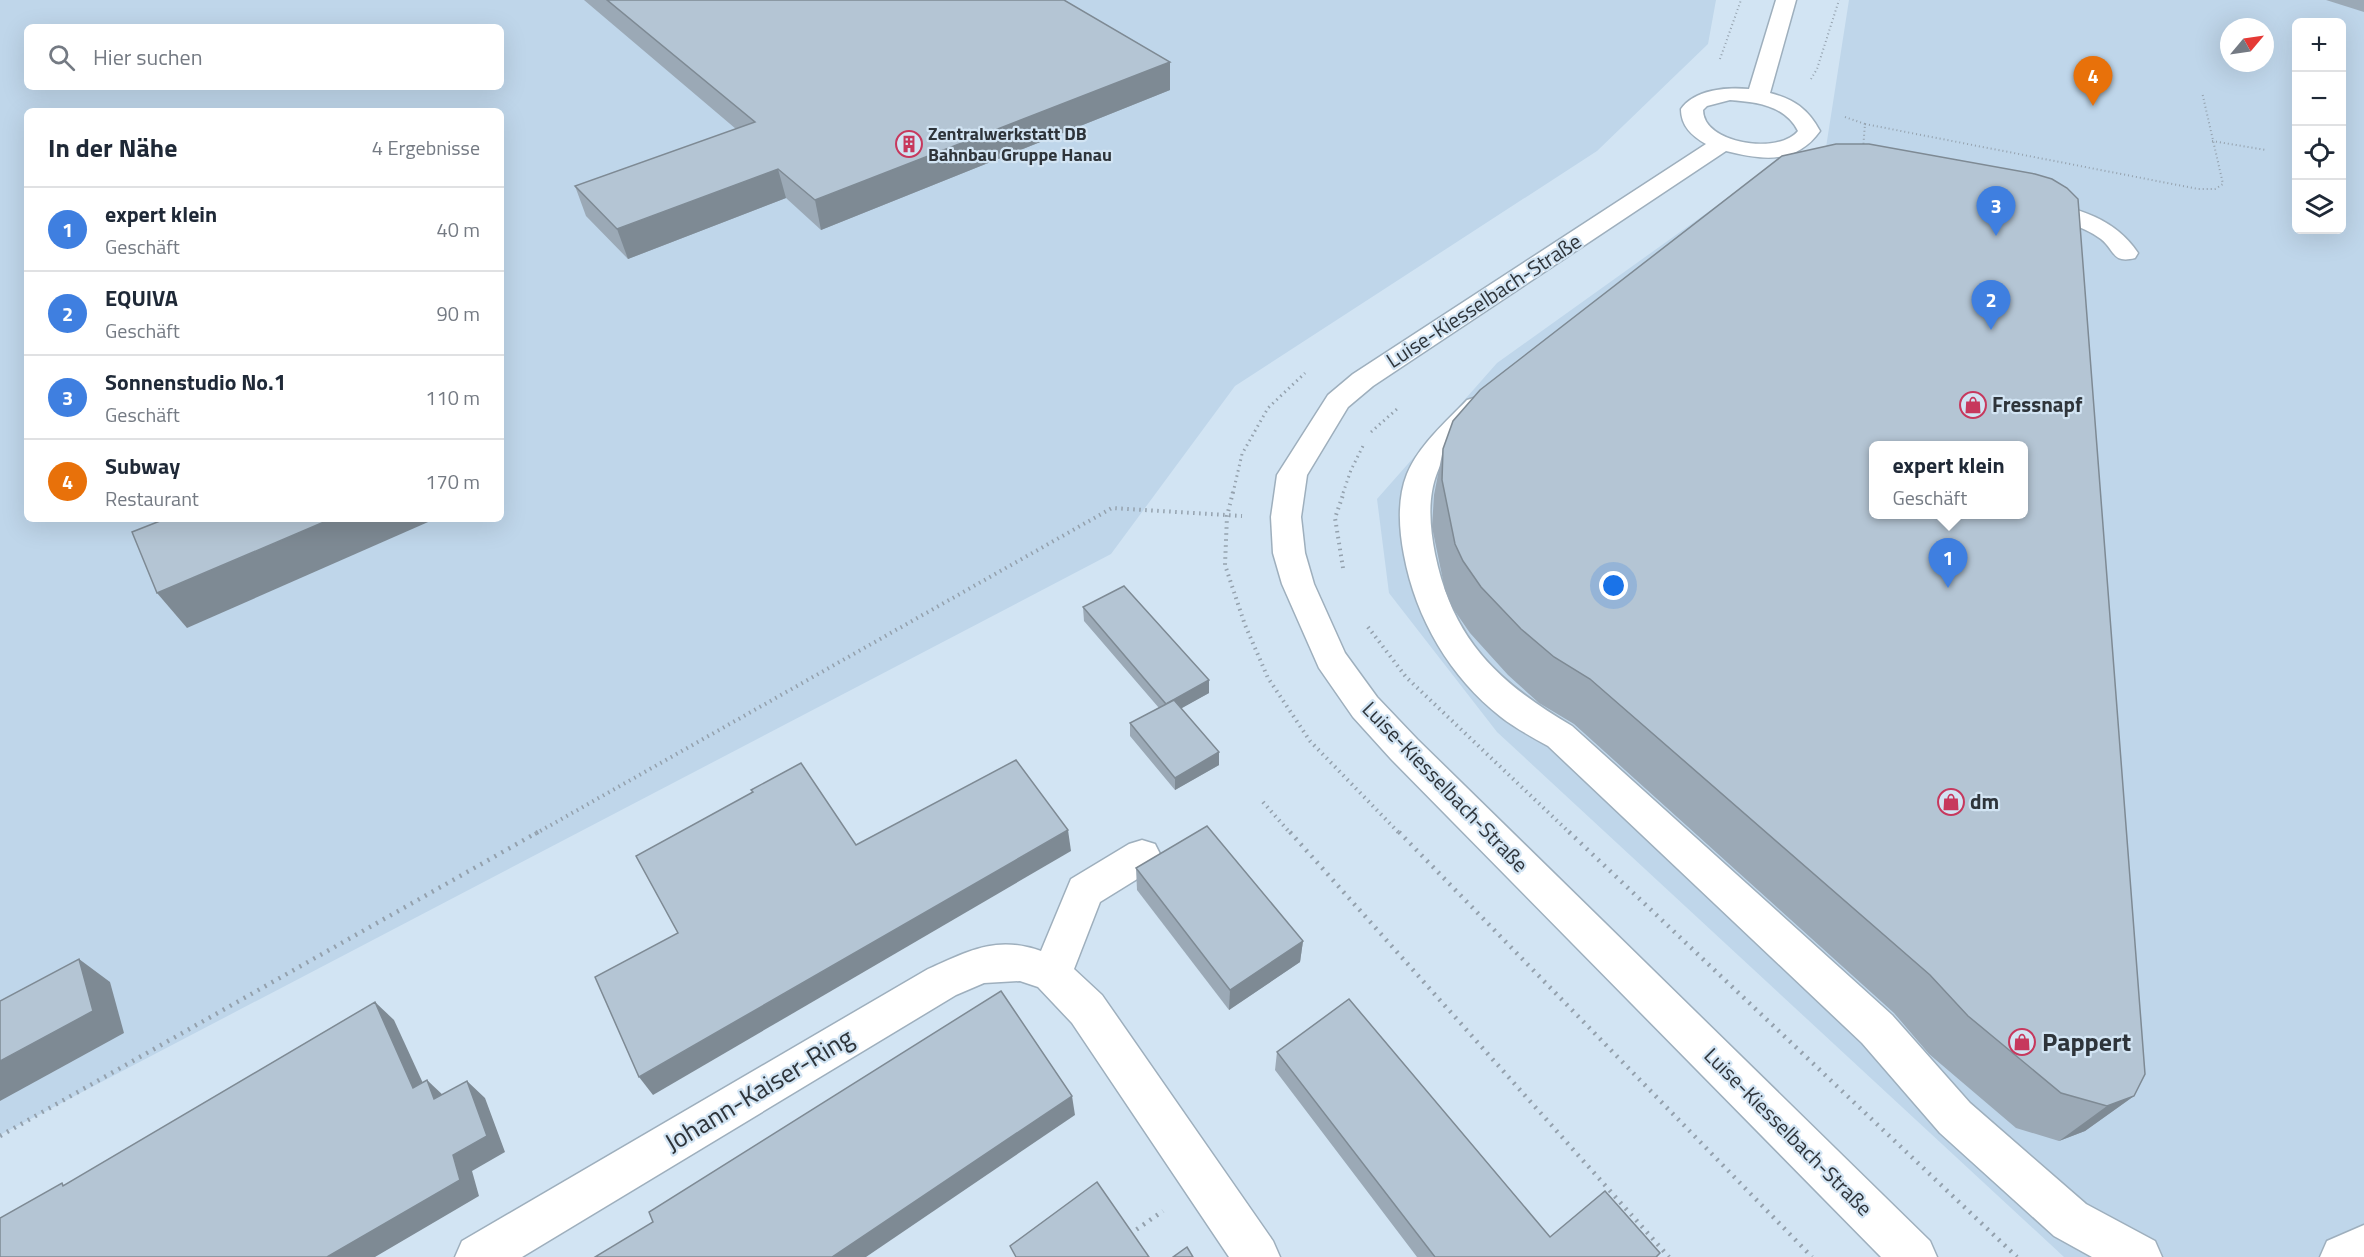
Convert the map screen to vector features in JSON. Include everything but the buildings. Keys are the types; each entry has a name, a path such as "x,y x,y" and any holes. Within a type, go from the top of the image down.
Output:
{"street":[{"path":"1758,96 1786,0"},
{"path":"1720,95 1758,96 1789,107 1805,119 1809,131 1805,140 1794,147 1757,151 1722,143 1701,131 1692,118 1692,109 1700,101 1720,95"},
{"name":"Luise-Kiesselbach-Straße","path":"1722,143 1363,380 1338,400 1292,474 1286,517 1289,553 1298,584 1331,659 1365,707 1404,750 1914,1257"},
{"path":"2003,199 2080,219 2110,234 2126,253"},
{"path":"1498,386 1451,434 1425,466 1417,495 1415,527 1427,591 1440,623 1470,664 1507,703 1560,736 1859,1013 1955,1118 2070,1220 2139,1257"},
{"path":"1052,975 1085,891 1142,856"},
{"name":"Johann-Kaiser-Ring","path":"478,1257 942,982 982,965 1020,962 1052,975 1087,1009 1257,1257"},
{"path":"2343,1257 2364,1248"}],"path":[{"path":"1809,82 1817,69 1839,0"},
{"path":"1837,115 1865,124 2198,189 2215,189 2223,184 2202,92"},
{"path":"1862,159 1865,124"},
{"path":"2212,141 2266,150"},
{"path":"1369,433 1400,406"},
{"path":"1344,575 1335,518 1351,470 1365,442"},
{"path":"0,1136 1112,508 1335,518"},
{"path":"1364,617 1368,627 1406,677 2017,1257"},
{"path":"1263,802 1670,1257"},
{"path":"1124,1238 1206,1182"}],"shaded area":[{"path":"0,0 1716,0 1708,44 1597,151 1235,386 1111,554 0,1135"},
{"path":"1849,0 2364,0 2364,1257 2064,1257 1497,732 1389,593 1377,499 1497,363 1750,182 1822,173"}],"place":[{"name":"Subway","path":"2093,106"},
{"name":"Zentralwerkstatt DB Bahnbau Gruppe Hanau","path":"909,144"},
{"name":"Sonnenstudio No.1","path":"1996,236"},
{"name":"EQUIVA","path":"1991,330"},
{"name":"Fressnapf","path":"1973,405"},
{"name":"expert klein","path":"1948,588"},
{"name":"dm","path":"1951,802"},
{"name":"Pappert","path":"2022,1042"}]}
